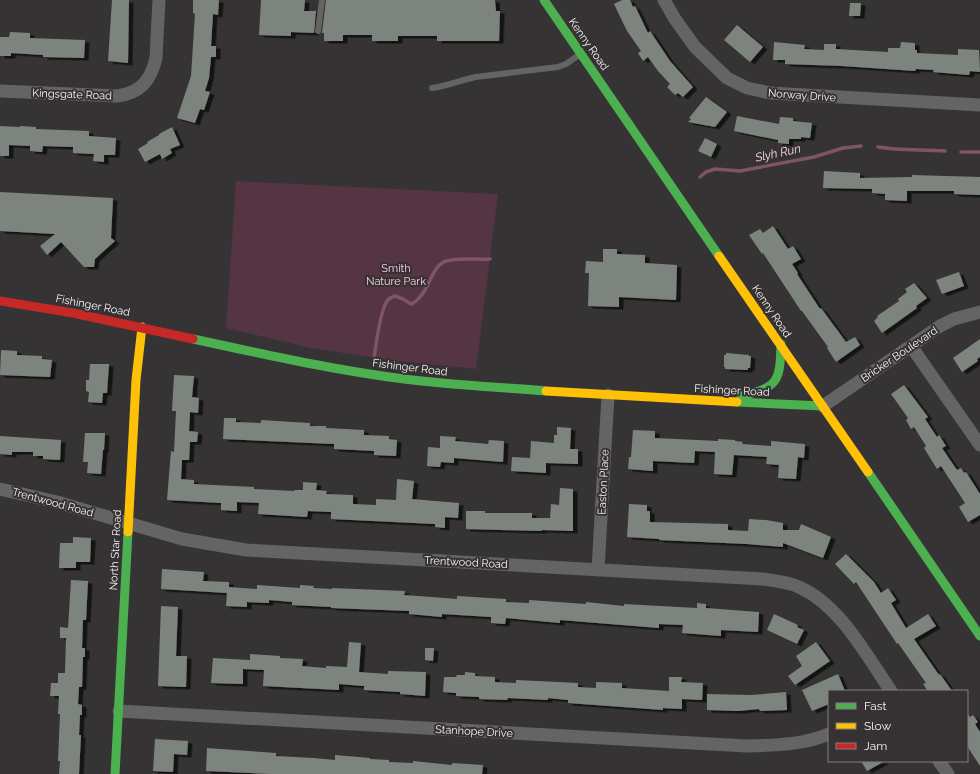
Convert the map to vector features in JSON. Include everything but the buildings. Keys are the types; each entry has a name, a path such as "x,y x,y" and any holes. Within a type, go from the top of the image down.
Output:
{"main road":[{"name":"Kenny Road","path":"544,0 980,636"},
{"name":"Fishinger Road","path":"0,301 73,313 356,372 475,386 608,395 823,406"},
{"name":"North Star Road","path":"115,774 136,380 142,327"},
{"path":"718,401 761,392 770,388 777,379 779,373 781,344"}],"street":[{"name":"Kingsgate Road","path":"0,91 117,96 125,95 142,86 152,73 156,58 159,0"},
{"name":"Norway Drive","path":"664,0 675,19 695,47 728,78 747,88 770,94 980,105"},
{"name":"Bricker Boulevard","path":"823,406 940,326 954,319 980,312"},
{"path":"911,346 980,445"},
{"name":"Easton Place","path":"598,570 608,395"},
{"name":"Trentwood Road","path":"0,489 57,502 182,539 246,550 763,579 782,582 798,586 812,594 828,607 849,630 890,690"},
{"name":"Stanhope Drive","path":"119,711 747,746 780,745 817,739 828,734"},
{"path":"940,762 948,774"}],"lane":[{"path":"318,31 322,0"},
{"path":"432,88 443,87 457,81 476,77 558,66 566,64 581,54"}],"green space":[{"name":"Smith Nature Park","path":"236,181 498,194 476,369 397,361 311,348 226,328"}],"waterway":[{"name":"Slyh Run","path":"700,177 706,172 715,169 740,171 814,157 843,148 861,146"},
{"name":"Slyh Run","path":"878,147 945,151"},
{"path":"961,152 980,152"},
{"name":"Slyh Run","path":"374,358 380,320 389,299 395,296 411,304 422,294 436,269 446,261 462,259 490,259"}],"traffic: fast":[{"path":"544,0 719,256"},
{"path":"193,339 298,361 404,379 546,391"},
{"path":"741,396 763,389 775,380 780,366 781,344"},
{"path":"737,402 823,406"},
{"path":"868,472 980,636"},
{"path":"115,774 128,532"}],"traffic: slow":[{"path":"719,256 868,472"},
{"path":"128,532 136,380 142,327"},
{"path":"546,391 737,402"}],"traffic: jam":[{"path":"0,301 73,313 193,339"}]}
